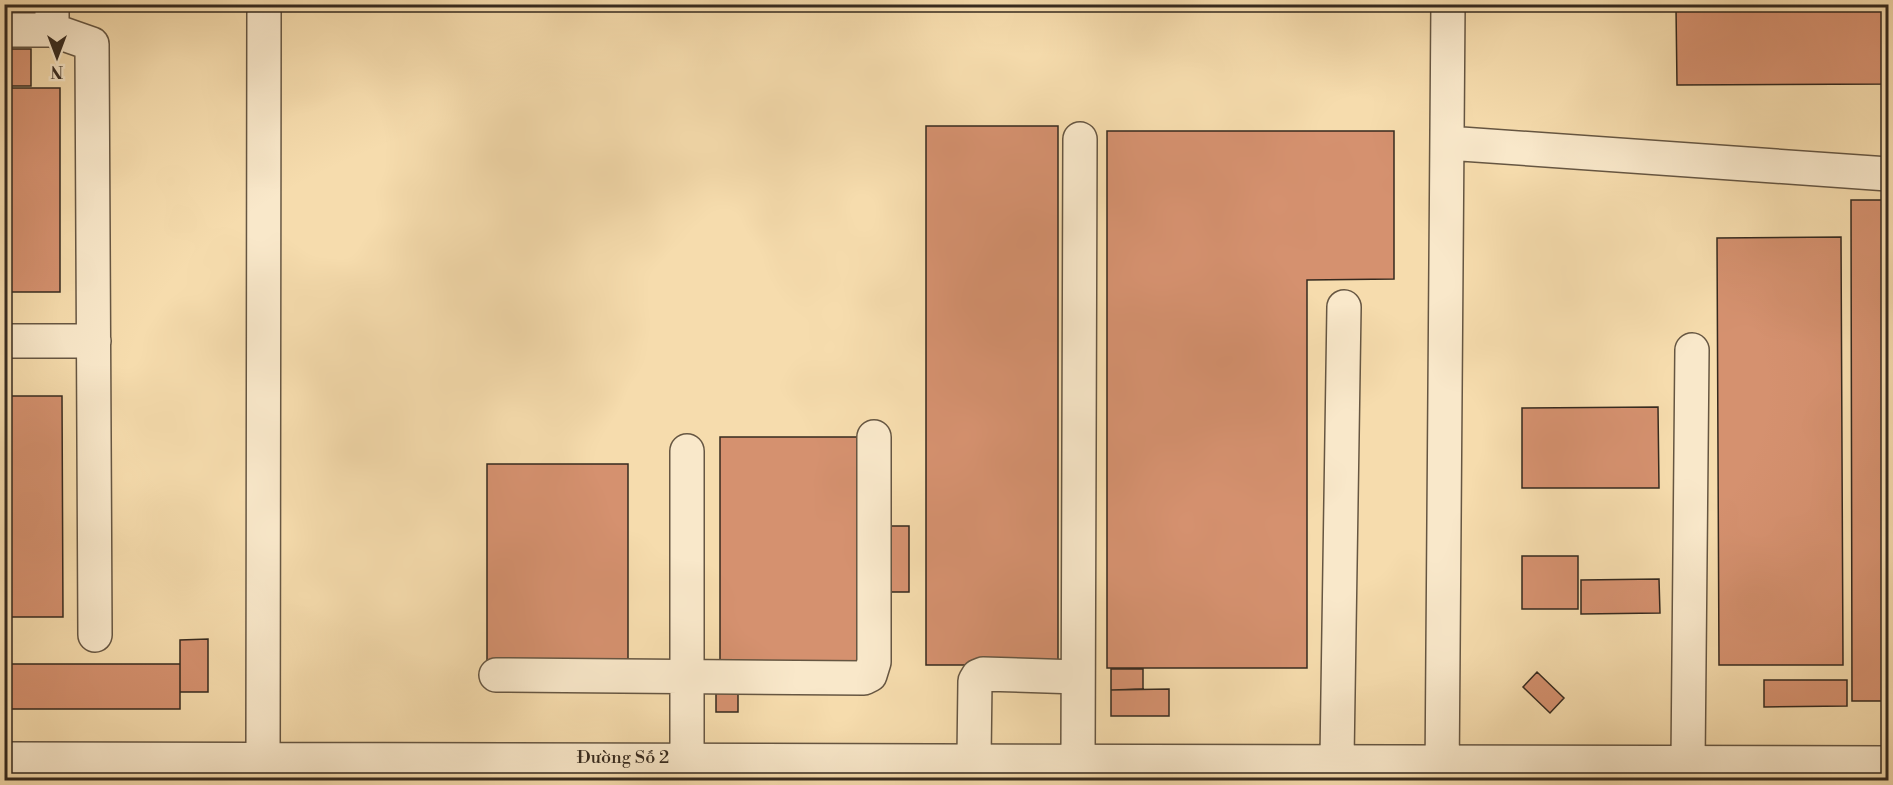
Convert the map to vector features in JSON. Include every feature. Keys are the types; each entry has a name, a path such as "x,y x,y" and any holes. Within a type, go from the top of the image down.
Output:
{"street":[{"path":"263,769 264,4"},
{"path":"1442,770 1448,4"},
{"path":"4,30 52,17 92,44 95,635"},
{"path":"1078,758 1080,139"},
{"path":"1447,143 1888,174"},
{"path":"1337,758 1344,307"},
{"path":"4,342 94,342"},
{"path":"1688,762 1692,350"},
{"path":"496,675 864,678 870,675 874,662 874,437"},
{"path":"687,451 687,757"},
{"path":"974,758 975,681 978,676 983,674 1078,677"},
{"name":"Đường Số 2","path":"4,759 263,769 520,769 687,757 1078,758 1277,769 1337,758 1442,770 1688,762 1768,771 1888,763"}],"building":[{"path":"1543,4 1676,4 1676,8 1543,9"},
{"path":"1676,4 1888,4 1888,7 1676,8"},
{"path":"1888,7 1888,84 1677,85 1676,8"},
{"path":"4,49 31,49 31,86 4,86"},
{"path":"4,88 60,88 60,292 4,292"},
{"path":"926,126 1058,126 1058,665 926,665"},
{"path":"1107,131 1394,131 1394,279 1307,280 1307,668 1107,668"},
{"path":"1851,200 1888,200 1888,701 1852,701"},
{"path":"1841,237 1843,665 1719,665 1717,238"},
{"path":"4,396 62,396 63,617 4,617"},
{"path":"1658,407 1659,488 1522,488 1522,408"},
{"path":"720,437 866,437 866,672 720,672"},
{"path":"487,464 628,464 628,666 487,666"},
{"path":"880,526 909,526 909,592 880,592"},
{"path":"1522,556 1578,556 1578,609 1522,609"},
{"path":"1659,579 1660,613 1581,614 1581,580"},
{"path":"208,639 208,692 180,692 180,640"},
{"path":"4,664 180,664 180,709 4,709"},
{"path":"1111,669 1143,669 1143,689 1111,690"},
{"path":"1537,672 1564,698 1550,713 1523,687"},
{"path":"1764,680 1847,680 1847,706 1764,707"},
{"path":"716,682 738,682 738,712 716,712"},
{"path":"1169,689 1169,716 1111,716 1111,690"}]}
